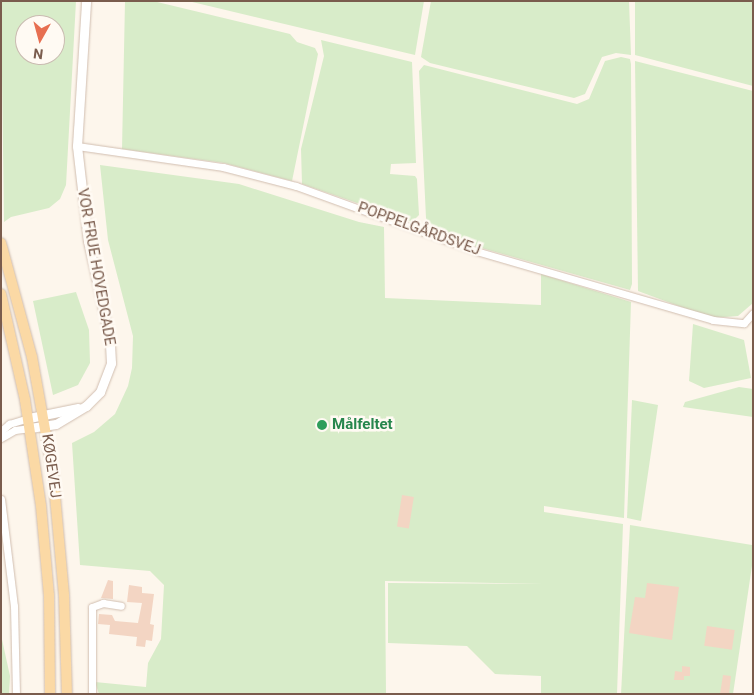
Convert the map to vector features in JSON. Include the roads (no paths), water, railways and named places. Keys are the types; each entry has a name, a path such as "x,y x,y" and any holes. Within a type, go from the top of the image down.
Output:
{"main road":[{"name":"KØGEVEJ","path":"1,243 32,357 45,421 60,538 67,694"},
{"name":"KØGEVEJ","path":"1,294 30,423 45,538 50,694"}],"street":[{"name":"VOR FRUE HOVEDGADE","path":"30,423 45,421 86,406 105,383 111,356 88,241 77,146 86,1"},
{"name":"POPPELGÅRDSVEJ","path":"77,146 223,167 296,186 476,251 713,320 744,322 753,313"},
{"path":"1,431 8,424 30,423"},
{"path":"1,438 30,423"},
{"path":"1,499 14,606 16,694"},
{"path":"92,694 92,607 103,603 121,606"}],"place":[{"name":"Målfeltet","path":"322,425"}]}
